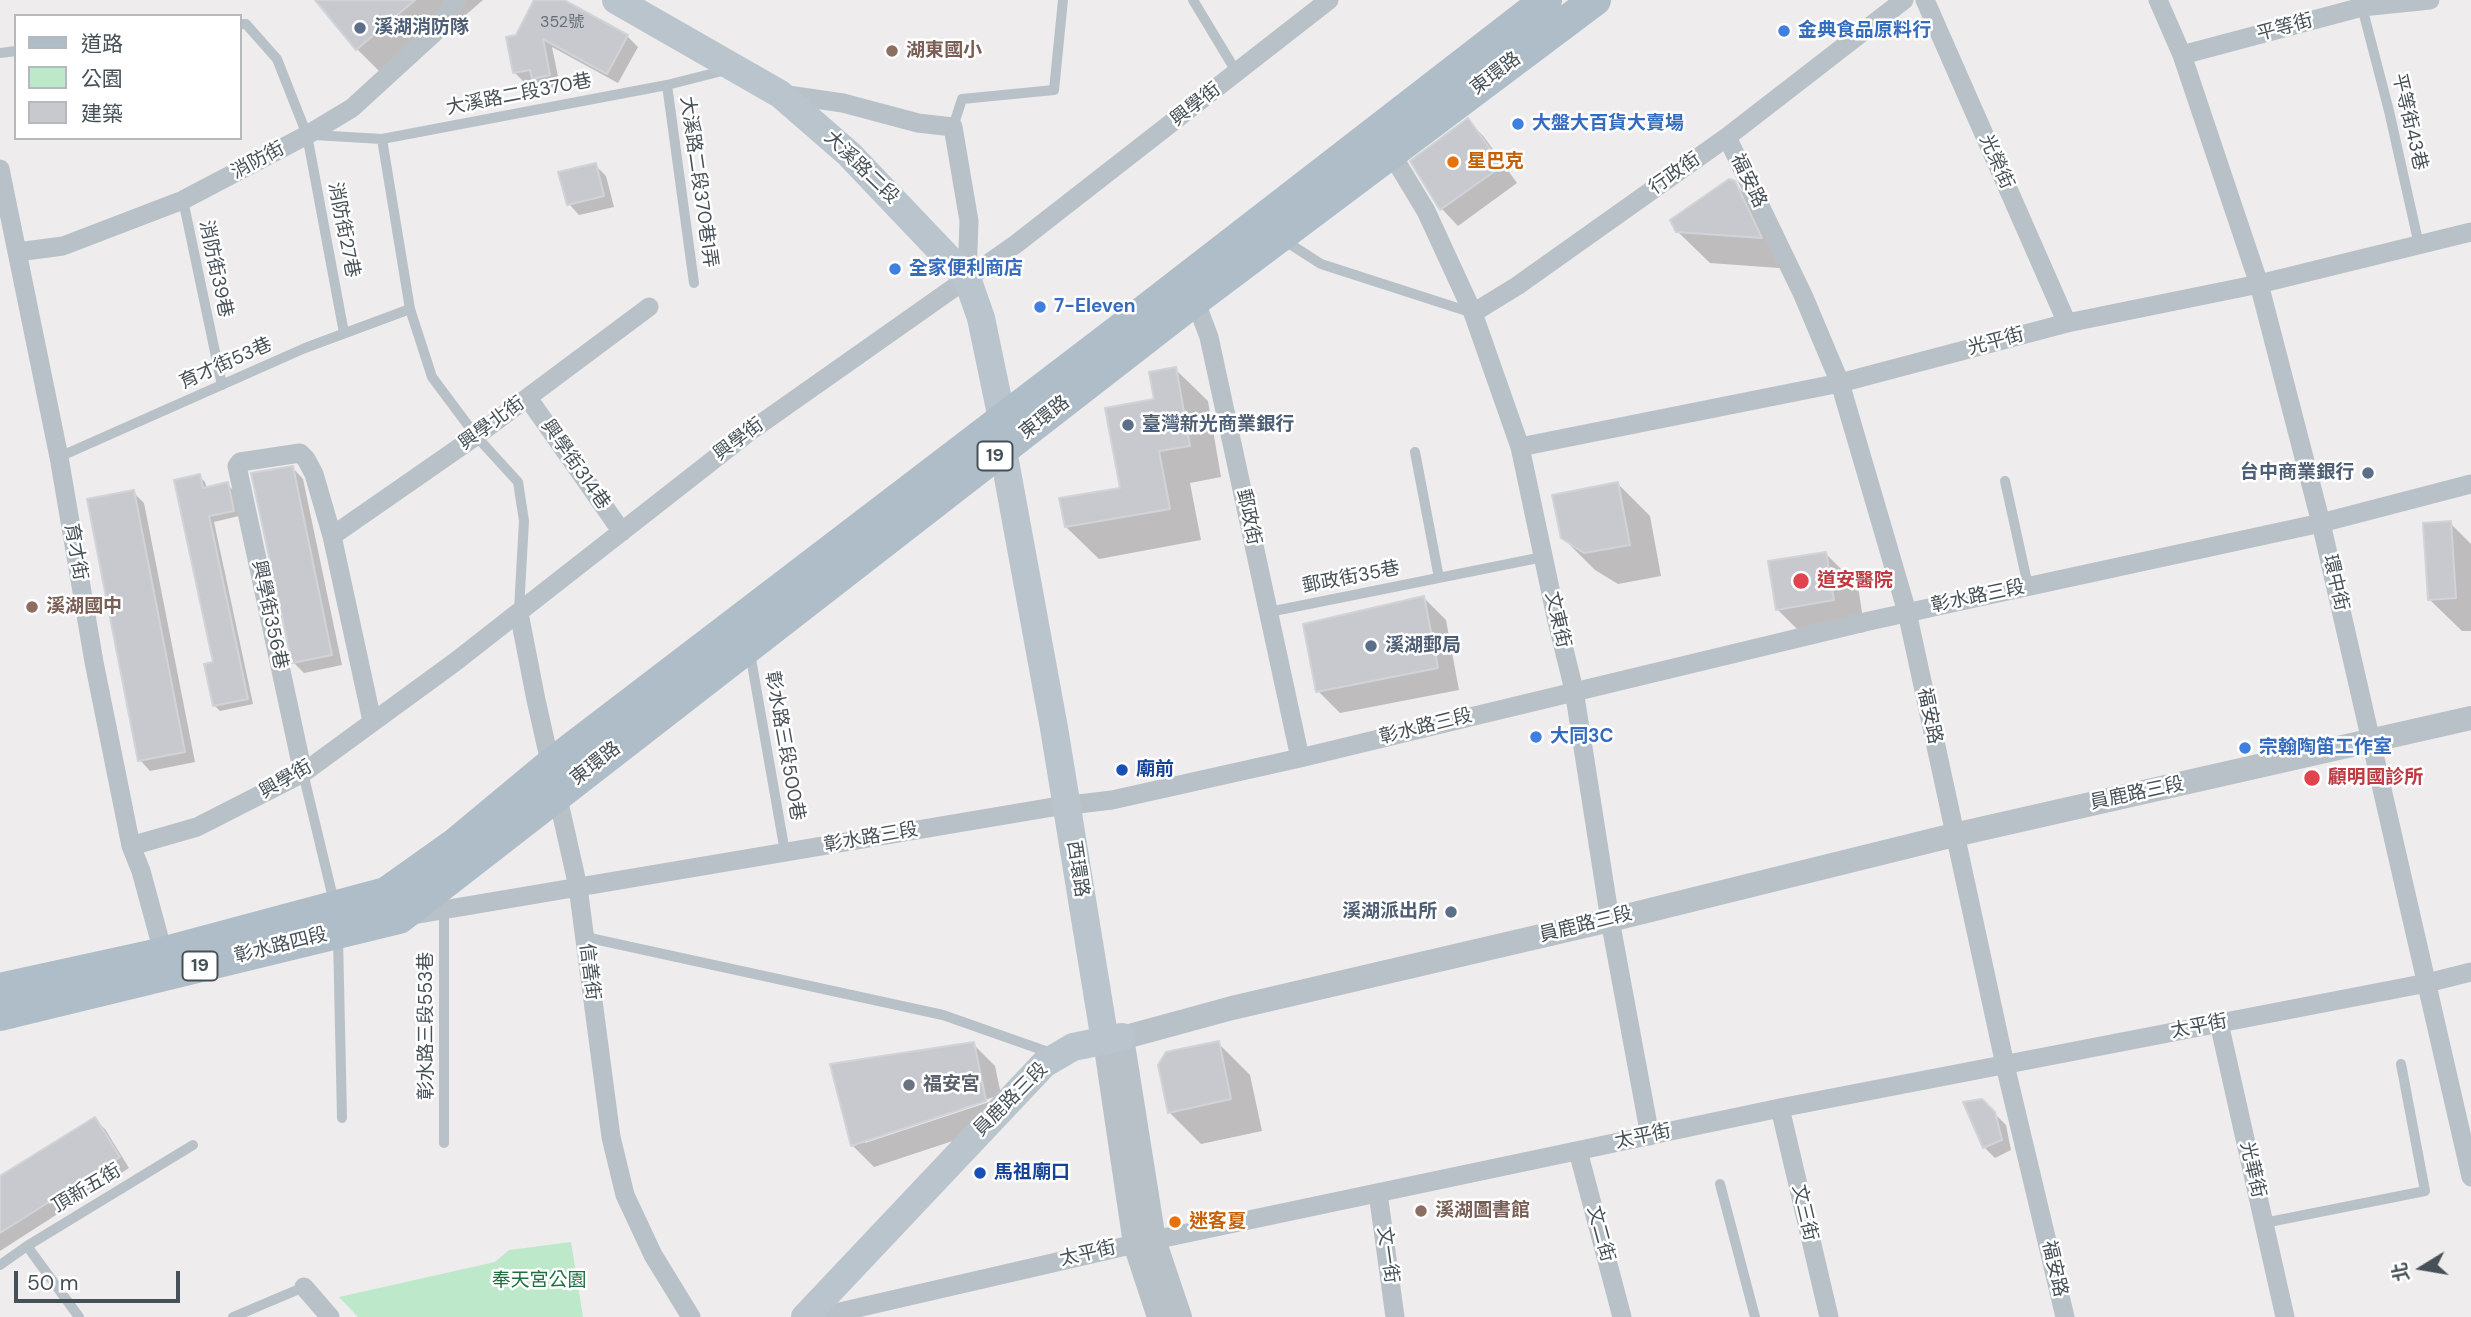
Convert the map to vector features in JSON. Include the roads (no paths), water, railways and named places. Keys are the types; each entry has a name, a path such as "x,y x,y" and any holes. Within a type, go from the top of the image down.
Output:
{"main road":[{"name":"大溪路二段","path":"616,0 780,94 849,154 967,278 981,318 1008,436"},
{"name":"東環路","path":"1187,291 1279,236 1546,0"},
{"name":"東環路","path":"393,905 455,844 554,780 748,646 1187,291 1384,142 1595,0"},
{"name":"東環路","path":"554,780 1008,436"},
{"name":"西環路","path":"1008,436 1076,804 1113,1040"},
{"name":"彰水路四段","path":"0,1015 166,963 246,932 336,919 393,905"},
{"name":"彰水路四段","path":"0,989 166,963"},
{"name":"員鹿路三段","path":"804,1317 1044,1064 1073,1047 1113,1040"}],"street":[{"name":"消防街","path":"17,252 63,246 183,200 307,135 362,99 434,33 456,0"},
{"name":"興學街","path":"131,846 197,827 303,773 519,613 749,432 1016,244 1329,0"},
{"name":"行政街","path":"1473,313 1517,286 1727,137 1904,0"},
{"name":"光榮街","path":"1925,0 2067,323"},
{"name":"環中街","path":"2158,0 2182,55 2259,284 2321,523 2471,1177"},
{"name":"平等街","path":"2182,55 2362,7 2430,0"},
{"path":"780,94 842,103 918,123 953,127 969,220 967,278"},
{"name":"福安路","path":"1727,137 1803,295 1840,383 1907,612 2005,1065 2065,1317"},
{"name":"文東街","path":"1384,142 1426,211 1473,313 1520,447 1574,691 1610,920 1650,1136"},
{"name":"育才街","path":"0,169 59,457 94,663 131,846 141,871 166,963"},
{"name":"光平街","path":"1520,447 1840,383 2067,323 2259,284 2471,232"},
{"name":"郵政街","path":"1187,291 1209,337 1300,758"},
{"name":"興學北街","path":"332,536 476,436 649,307"},
{"name":"興學街314巷","path":"528,398 622,532"},
{"name":"興學街356巷","path":"303,773 237,466 244,460 300,453 306,458 314,474 332,536"},
{"name":"彰水路三段","path":"393,905 444,910 1112,800 1300,758 1907,612 2321,523 2471,484"},
{"path":"332,536 372,721"},
{"name":"信善街","path":"519,613 578,887 611,1138 625,1195 653,1255 691,1317"},
{"name":"員鹿路三段","path":"1113,1040 1232,1008 1610,920 1954,835 2471,718"},
{"name":"太平街","path":"818,1317 1144,1242 1780,1108 2427,983 2471,972"},
{"name":"光華街","path":"2219,1023 2285,1317"},
{"name":"西環路","path":"1113,1040 1144,1242 1159,1317"},
{"name":"文三街","path":"1780,1108 1829,1317"},
{"name":"文二街","path":"1578,1151 1622,1317"},
{"name":"文一街","path":"1378,1193 1395,1317"},
{"name":"西環路","path":"1144,1242 1180,1317"},
{"path":"304,1287 330,1317"}],"lane":[{"path":"953,127 962,99 1054,90 1063,0"},
{"path":"1193,0 1237,73"},
{"name":"平等街43巷","path":"2362,7 2419,245"},
{"name":"消防街27巷","path":"242,24 246,24 277,59 307,135 344,333"},
{"name":"大溪路二段370巷","path":"307,135 382,139 667,85 736,68"},
{"name":"大溪路二段370巷1弄","path":"667,85 694,283"},
{"path":"382,139 410,309 432,377 476,436 518,482 524,521 519,613"},
{"name":"消防街39巷","path":"183,200 222,385"},
{"path":"1279,236 1321,264 1473,313"},
{"name":"育才街53巷","path":"59,457 344,333 410,309"},
{"path":"1415,452 1439,578"},
{"path":"2005,481 2028,586"},
{"name":"郵政街35巷","path":"1269,612 1543,558"},
{"name":"彰水路三段500巷","path":"748,646 785,852"},
{"path":"303,773 336,919 342,1118"},
{"name":"彰水路三段553巷","path":"444,910 444,1143"},
{"path":"585,937 943,1015 1058,1056"},
{"path":"2264,1223 2425,1191 2401,1064"},
{"name":"頂新五街","path":"0,1265 192,1145"},
{"path":"1720,1184 1755,1317"},
{"path":"27,1246 79,1317"},
{"path":"233,1317 304,1287"}],"place":[{"name":"溪湖消防隊","path":"360,28"},
{"name":"金典食品原料行","path":"1784,31"},
{"name":"湖東國小","path":"892,51"},
{"name":"大盤大百貨大賣場","path":"1518,124"},
{"name":"星巴克","path":"1453,162"},
{"name":"全家便利商店","path":"895,269"},
{"name":"7-Eleven","path":"1040,307"},
{"name":"臺灣新光商業銀行","path":"1128,425"},
{"name":"台中商業銀行","path":"2368,473"},
{"name":"道安醫院","path":"1801,581"},
{"name":"溪湖國中","path":"32,607"},
{"name":"溪湖郵局","path":"1371,646"},
{"name":"大同3C","path":"1536,737"},
{"name":"宗翰陶笛工作室","path":"2245,748"},
{"name":"廟前","path":"1122,770"},
{"name":"顧明國診所","path":"2312,778"},
{"name":"溪湖派出所","path":"1451,912"},
{"name":"福安宮","path":"909,1085"},
{"name":"馬祖廟口","path":"980,1173"},
{"name":"溪湖圖書館","path":"1421,1211"},
{"name":"迷客夏","path":"1175,1222"}],"park label":[{"name":"奉天宮公園","path":"539,1281"}]}
